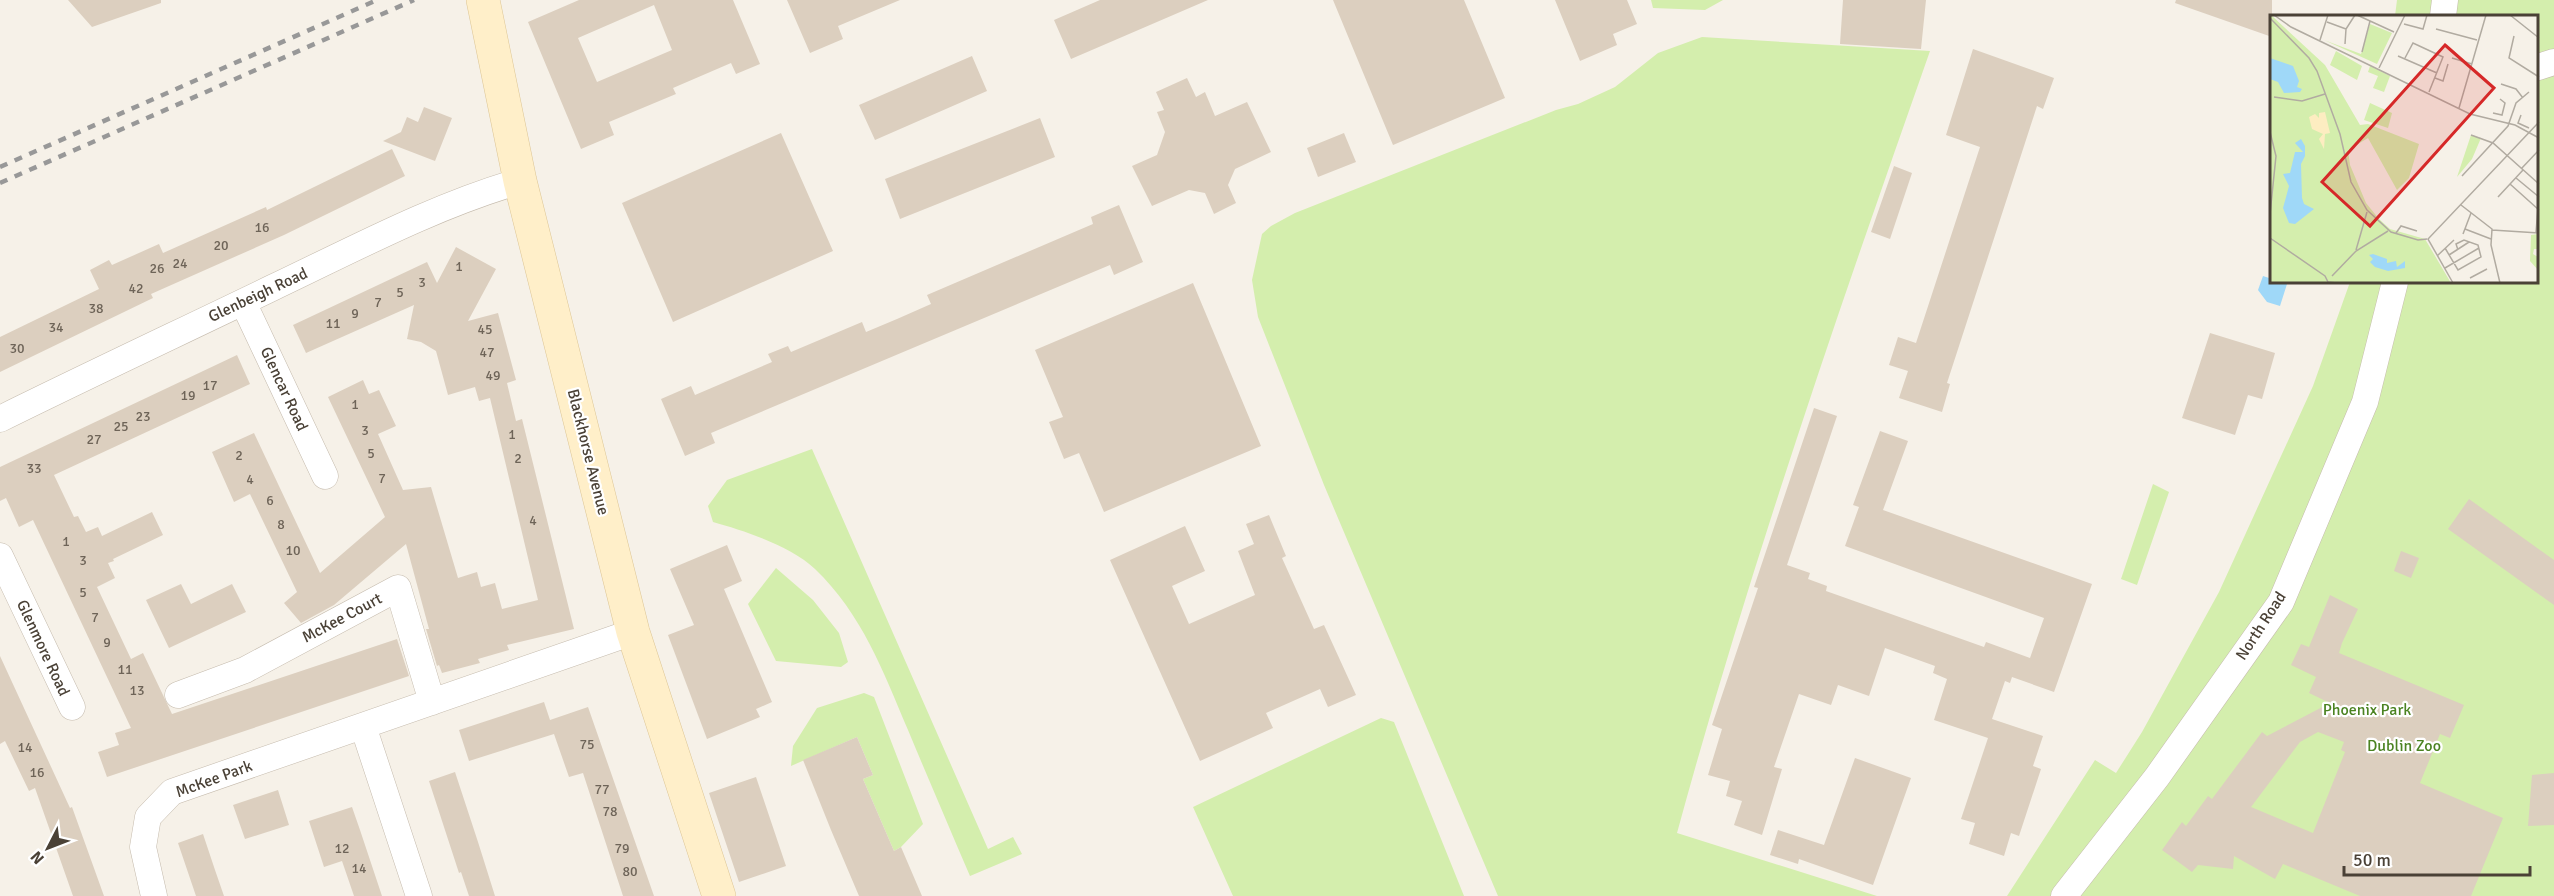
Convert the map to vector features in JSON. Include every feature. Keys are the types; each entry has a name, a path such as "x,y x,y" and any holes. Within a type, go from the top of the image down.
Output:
{"main road":[{"name":"Blackhorse Avenue","path":"484,4 520,181 633,632 719,896"}],"street":[{"path":"2443,15 2445,0"},
{"name":"Glenbeigh Road","path":"0,420 109,364 364,244 479,193 520,181"},
{"name":"North Road","path":"2064,896 2157,777 2281,602 2365,402 2394,284"},
{"name":"Glencar Road","path":"243,302 325,476"},
{"name":"Glenmore Road","path":"0,556 72,707"},
{"name":"McKee Court","path":"178,695 245,670 398,588 432,702"},
{"name":"McKee Park","path":"154,896 143,847 148,817 172,792 633,632"},
{"path":"363,726 419,896"}],"green space":[{"path":"1651,0 1723,0 1705,10 1653,8"},
{"name":"Phoenix Park","path":"2397,0 2554,0 2554,896 2007,896 2095,760 2116,773 2142,732 2219,592 2313,386 2349,284 2539,284 2539,15 2395,15"},
{"path":"1702,37 1930,51 1796,440 1734,636 1677,833 1877,896 1498,896 1324,485 1258,317 1252,280 1262,234 1271,226 1295,213 1556,110 1578,104 1615,87 1658,53"},
{"path":"812,449 988,849 1013,837 1022,854 970,876 880,665 846,605 815,569 793,553 753,535 713,522 708,506 727,480"},
{"path":"2153,484 2169,492 2137,585 2121,579"},
{"path":"776,568 813,600 839,633 848,662 841,667 776,661 748,604"},
{"path":"864,693 874,697 923,824 901,847 894,851 863,779 873,775 857,737 791,766 793,746 817,708"},
{"path":"1381,718 1394,722 1464,896 1233,896 1193,807"}],"water":[{"path":"2263,276 2270,278 2270,284 2287,284 2280,306 2267,302 2258,290"}],"building":[{"path":"68,0 161,0 161,3 92,27"},
{"path":"579,0 733,0 760,64 736,74 731,63 673,88 676,94 609,122 614,135 581,149 528,22","holes":["654,5 672,50 597,82 578,38"]},
{"path":"787,0 900,0 838,26 843,39 810,53"},
{"path":"1100,0 1208,0 1071,59 1054,20"},
{"path":"1333,0 1464,0 1505,98 1393,145"},
{"path":"1555,0 1627,0 1637,24 1613,34 1617,45 1580,61"},
{"path":"1843,0 1926,0 1921,49 1840,44"},
{"path":"2176,0 2272,0 2270,36 2175,3"},
{"path":"1973,49 2054,78 2043,109 2037,106 1947,383 1950,384 1942,412 1899,398 1908,371 1889,365 1898,337 1916,343 1980,147 1946,135"},
{"path":"972,56 987,91 875,140 859,105"},
{"path":"1187,78 1196,97 1205,92 1215,116 1247,102 1271,152 1235,169 1228,185 1236,203 1214,214 1205,193 1189,190 1152,206 1132,166 1157,155 1165,132 1157,112 1164,110 1156,92"},
{"path":"424,107 452,118 435,161 383,141 401,132 407,117 418,122"},
{"path":"1040,118 1055,157 900,219 885,179"},
{"path":"781,133 833,251 673,322 622,203"},
{"path":"1344,133 1356,162 1318,177 1307,148"},
{"path":"392,149 405,176 284,235 151,294 153,298 0,372 0,337 99,289 90,270 109,260 112,265 159,244 163,253 266,207 267,210"},
{"path":"1894,166 1912,173 1890,239 1871,232"},
{"path":"1119,205 1143,262 1114,275 1110,265 711,433 715,443 685,456 661,399 691,386 695,395 772,362 768,354 788,346 791,352 862,322 866,332 897,319 931,304 927,295 1093,224 1091,217"},
{"path":"456,247 496,269 468,321 498,313 516,380 507,383 516,421 522,419 574,629 507,645 509,650 478,659 480,663 442,673 439,665 437,666 426,629 429,629 406,544 334,605 301,623 284,603 297,592 250,494 234,502 212,452 254,433 320,573 385,517 328,397 363,380 369,394 379,390 396,426 378,434 403,490 431,487 458,578 477,572 481,587 495,583 502,609 538,600 490,398 479,401 475,387 448,395 436,351 421,342 407,339 414,305 306,353 293,325 427,262 437,283"},
{"path":"1193,283 1261,446 1104,512 1079,453 1064,459 1049,422 1063,417 1035,350"},
{"path":"2210,333 2275,353 2262,399 2248,395 2235,435 2182,418"},
{"path":"237,355 250,384 54,475 74,517 78,516 86,532 98,527 102,536 152,512 163,535 113,559 114,561 108,563 115,578 97,587 131,659 143,653 172,714 397,639 409,676 107,777 98,752 119,745 115,733 131,728 33,520 19,527 6,498 0,501 0,467"},
{"path":"1814,408 1837,416 1787,565 1810,573 1808,579 1827,586 1826,591 1984,647 1986,642 2030,658 2044,618 1845,546 1859,507 1853,505 1880,431 1908,441 1883,510 2092,584 2054,692 2012,677 2010,683 2005,681 1992,719 2043,736 2033,766 2041,769 2019,836 2011,833 2004,856 1969,844 1975,823 1961,819 1988,738 1934,720 1947,679 1933,673 1935,666 1885,648 1869,696 1838,685 1831,705 1799,694 1774,767 1782,769 1762,835 1734,825 1742,801 1726,796 1730,781 1708,775 1722,729 1712,725 1758,588 1754,587"},
{"path":"2469,499 2554,560 2554,605 2448,529"},
{"path":"1269,515 1286,556 1282,558 1314,629 1324,625 1356,695 1328,707 1320,689 1266,713 1273,728 1200,761 1110,560 1185,526 1205,571 1172,586 1189,624 1255,595 1238,551 1254,544 1246,524"},
{"path":"727,545 742,581 724,589 772,702 756,709 760,717 707,739 668,635 694,625 670,569"},
{"path":"2401,551 2419,558 2411,578 2394,571"},
{"path":"181,584 191,604 232,584 246,612 169,648 146,600"},
{"path":"2330,595 2358,609 2339,653 2464,705 2450,738 2440,734 2420,783 2503,818 2471,896 2360,896 2283,864 2275,879 2234,856 2233,869 2198,865 2192,872 2162,850 2182,822 2186,826 2208,796 2212,799 2262,732 2267,736 2330,703 2309,693 2316,677 2291,665 2301,644 2309,647","holes":["2318,732 2344,742 2341,750 2345,752 2313,833 2251,807 2300,742"]},
{"path":"0,656 70,808 72,807 104,896 73,896 35,788 29,791 5,741 0,744"},
{"path":"544,702 550,720 588,707 654,896 623,896 583,773 569,777 554,734 469,761 459,730"},
{"path":"857,737 873,775 863,779 894,851 901,847 922,896 859,896 831,830 803,760"},
{"path":"1855,758 1911,778 1873,885 1799,859 1798,864 1770,855 1778,830 1824,845"},
{"path":"455,772 495,896 469,896 461,872 459,873 429,781"},
{"path":"2554,773 2554,825 2528,826 2532,775"},
{"path":"756,777 786,866 739,882 709,793"},
{"path":"278,790 289,825 245,839 233,805"},
{"path":"352,807 382,896 354,896 342,861 324,867 309,821"},
{"path":"203,834 224,896 196,896 178,843"}],"railway":[{"path":"0,167 377,0"},
{"path":"0,183 414,0"}],"park label":[{"name":"Dublin Zoo","path":"2404,746"}]}
